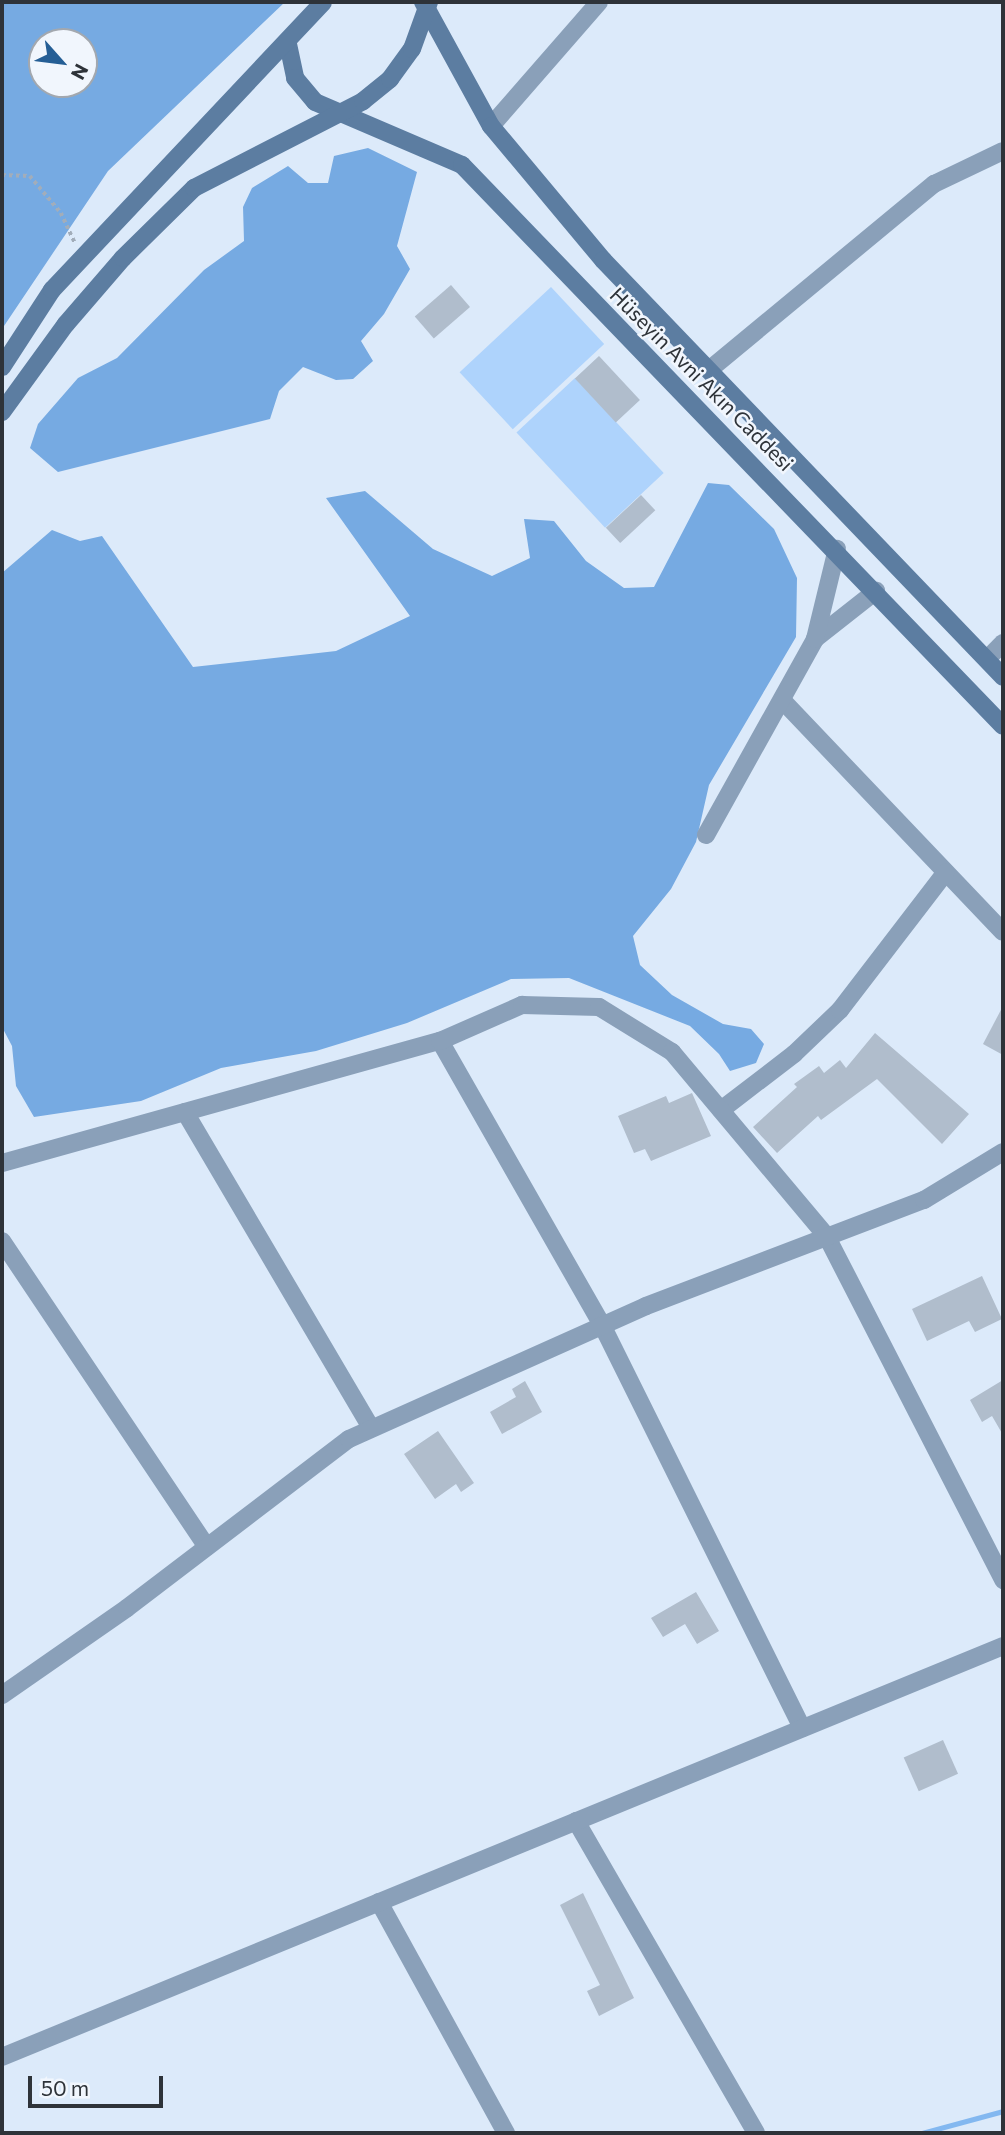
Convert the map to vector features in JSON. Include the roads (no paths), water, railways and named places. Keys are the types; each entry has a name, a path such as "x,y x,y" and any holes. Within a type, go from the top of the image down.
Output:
{"main road":[{"path":"2,368 52,290 288,44 323,2"},
{"path":"2,412 66,324 123,258 194,188 335,112 363,101 390,79 412,49 427,4"},
{"name":"Hüseyin Avni Akın Caddesi","path":"427,4 491,126 603,260 1003,677"},
{"name":"Hüseyin Avni Akın Caddesi","path":"288,44 295,78 314,102 462,165 837,549 1003,726"}],"street":[{"path":"491,126 599,2"},
{"path":"709,370 934,184 1003,150"},
{"path":"706,835 815,639 837,549"},
{"path":"815,639 876,591"},
{"path":"987,659 1003,643"},
{"path":"782,700 1003,932"},
{"path":"721,1110 794,1054 840,1010 945,873"},
{"path":"2,1163 440,1041 522,1005 599,1007 672,1052 827,1237 1003,1580"},
{"path":"440,1041 602,1325 802,1727"},
{"path":"185,1112 371,1429"},
{"path":"2,1695 207,1547 349,1439 602,1325 924,1200 1003,1152"},
{"path":"2,1241 207,1547"},
{"path":"2,2057 1003,1646"},
{"path":"576,1821 756,2133"},
{"path":"379,1902 506,2133"}],"waterway":[{"path":"922,2133 1003,2111"}]}
